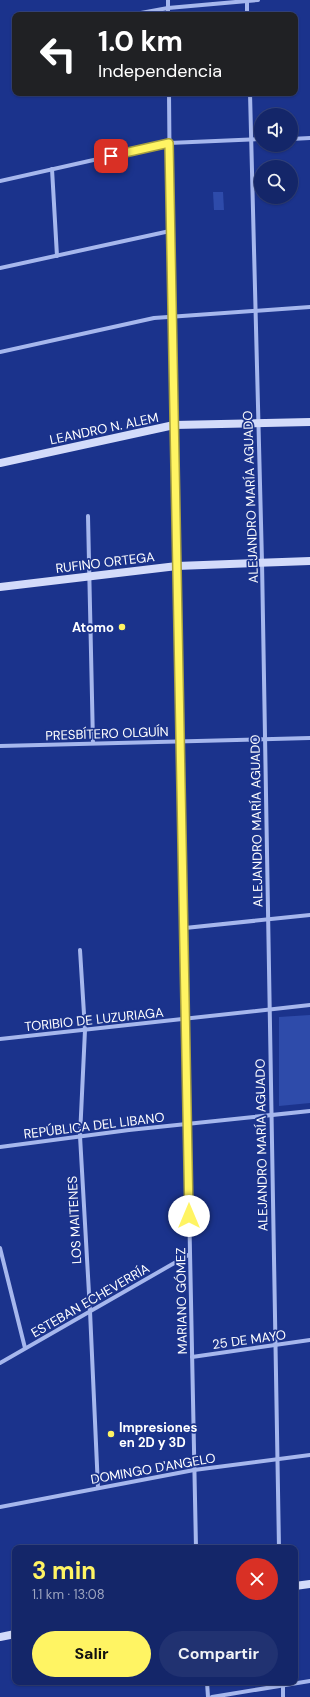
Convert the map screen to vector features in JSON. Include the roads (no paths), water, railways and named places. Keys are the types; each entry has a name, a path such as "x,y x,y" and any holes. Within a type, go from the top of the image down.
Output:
{"street":[{"path":"168,0 168,12"},
{"path":"247,0 247,12"},
{"path":"146,12 168,8 258,0"},
{"name":"MARIANO GÓMEZ","path":"168,96 171,315 189,1124 196,1545"},
{"name":"ALEJANDRO MARÍA AGUADO","path":"250,96 262,562 268,1010 279,1545"},
{"path":"298,139 310,138"},
{"path":"0,181 169,143 251,140"},
{"path":"52,169 57,256"},
{"path":"0,268 170,231"},
{"path":"0,352 171,315 310,307"},
{"name":"LEANDRO N. ALEM","path":"0,463 174,425 310,422"},
{"path":"88,516 93,743"},
{"name":"RUFINO ORTEGA","path":"0,587 177,566 310,561"},
{"name":"PRESBÍTERO OLGUÍN","path":"0,746 181,740 310,738"},
{"path":"185,928 310,915"},
{"name":"LOS MAITENES","path":"80,950 85,1030 80,1136 98,1488"},
{"name":"TORIBIO DE LUZURIAGA","path":"0,1039 310,1005"},
{"name":"REPÚBLICA DEL LIBANO","path":"0,1147 80,1136 310,1111"},
{"path":"0,1248 25,1348"},
{"name":"ESTEBAN ECHEVERRÍA","path":"0,1363 190,1254"},
{"name":"25 DE MAYO","path":"192,1357 310,1340"},
{"name":"DOMINGO D'ANGELO","path":"0,1507 194,1470 310,1455"},
{"path":"298,1586 310,1584"},
{"path":"0,1637 12,1635"},
{"path":"298,1682 310,1681"},
{"path":"208,1685 208,1697"},
{"path":"212,1697 278,1685"},
{"path":"283,1685 283,1697"}],"place":[{"name":"Atomo","path":"122,627"},
{"name":"Impresiones en 2D y 3D","path":"111,1434"}]}
